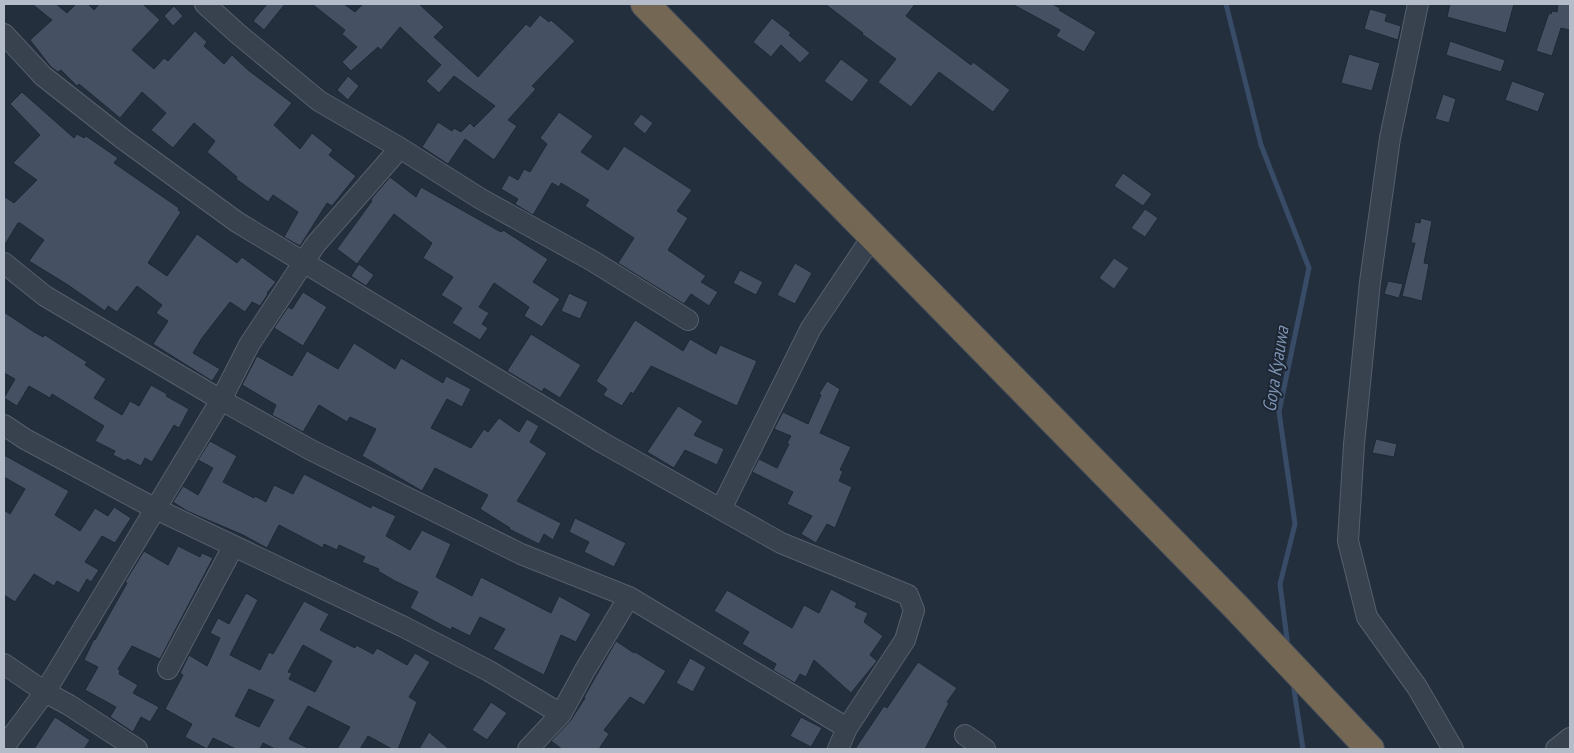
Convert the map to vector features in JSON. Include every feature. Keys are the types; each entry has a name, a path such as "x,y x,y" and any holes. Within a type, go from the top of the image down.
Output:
{"highway":[{"path":"645,4 1237,608 1370,749"}],"street":[{"path":"205,4 319,101 400,148 481,199 591,260 688,320"},
{"path":"1418,4 1390,138 1370,282 1354,444 1348,541 1367,617 1417,687 1453,749"},
{"path":"4,34 43,76 123,139 237,222 303,263 604,443 781,542 908,595 914,610 905,640 847,728 838,749"},
{"path":"4,747 45,692 154,508 221,400 250,345 303,263 316,245 400,148"},
{"path":"721,509 811,328 872,237"},
{"path":"4,264 45,296 221,400 311,450 521,554 629,597 847,728"},
{"path":"4,425 154,508 490,671 561,714"},
{"path":"168,669 233,547"},
{"path":"528,749 561,714 629,597"},
{"path":"4,664 45,692 69,705 137,749"},
{"path":"965,735 986,749"},
{"path":"1556,749 1570,738"}],"building":[{"path":"32,4 56,4 67,13 76,4 88,4 94,10 99,4 143,4 160,20 132,50 154,69 164,58 168,61 195,31 207,42 204,46 224,64 232,55 248,70 292,103 274,125 300,149 312,133 333,150 329,155 356,176 332,206 327,203 300,246 284,237 298,212 273,195 268,202 236,179 237,177 207,152 215,141 194,123 173,148 151,130 166,113 142,92 120,118 79,84 77,86 61,70 58,72 51,67 30,40 52,20"},
{"path":"267,4 285,4 264,30 253,21"},
{"path":"312,4 344,4 355,12 363,4 419,4 444,27 434,37 478,77 526,24 530,27 540,15 549,22 551,20 575,41 532,86 536,89 508,120 517,126 494,160 465,139 448,164 422,147 438,122 452,131 454,128 461,132 470,123 474,127 495,106 454,76 439,93 426,81 441,65 400,27 381,50 378,47 351,71 342,62 357,47 342,34 345,30"},
{"path":"825,4 915,4 906,16 971,65 973,62 1010,90 993,112 939,72 911,107 878,82 896,59"},
{"path":"1012,4 1052,4 1096,32 1084,52 1056,36 1060,30"},
{"path":"1450,4 1514,4 1506,33 1447,17"},
{"path":"1558,4 1570,4 1570,30 1561,28 1552,56 1536,51 1549,13 1551,14 1552,11 1557,12"},
{"path":"174,6 183,16 173,26 164,16"},
{"path":"1370,9 1387,14 1385,21 1401,26 1398,40 1364,29"},
{"path":"772,18 791,33 789,35 810,53 800,63 781,45 771,57 753,42"},
{"path":"1450,41 1505,60 1501,72 1446,55"},
{"path":"1349,54 1380,63 1372,91 1341,83"},
{"path":"841,59 869,80 852,102 824,81"},
{"path":"348,76 359,86 348,100 337,90"},
{"path":"1512,81 1545,93 1538,112 1505,100"},
{"path":"22,92 74,138 77,134 84,138 86,136 118,158 114,163 179,208 178,210 181,212 148,263 167,276 197,234 237,263 242,257 276,282 260,306 252,302 245,312 230,302 202,338 193,353 220,369 212,381 153,344 168,321 156,313 162,305 137,286 117,312 108,306 105,311 29,261 44,240 20,223 18,223 4,246 4,196 14,203 37,180 13,163 40,135 10,104"},
{"path":"1443,94 1456,99 1449,123 1435,119"},
{"path":"559,112 593,136 581,152 608,170 624,146 692,190 677,211 688,218 668,250 706,276 701,282 718,292 709,306 691,294 684,304 618,263 634,238 585,206 589,200 561,183 559,187 552,183 533,215 515,204 518,199 501,189 509,175 518,180 524,169 530,172 547,144 540,138"},
{"path":"641,114 653,123 645,134 633,124"},
{"path":"1123,173 1152,194 1143,206 1114,186"},
{"path":"390,177 416,197 421,187 499,231 502,232 503,230 548,259 533,282 560,299 542,327 524,316 529,307 494,283 479,307 489,313 482,324 488,328 480,340 452,323 462,308 441,295 453,277 423,258 432,243 394,214 357,264 337,249 372,201 372,198"},
{"path":"1145,209 1158,218 1145,237 1131,228"},
{"path":"1421,218 1432,221 1424,263 1429,264 1422,301 1402,296 1415,243 1411,243 1415,222 1420,223"},
{"path":"1114,258 1129,268 1114,289 1099,278"},
{"path":"795,263 812,273 795,304 777,295"},
{"path":"359,264 374,275 366,286 351,276"},
{"path":"740,270 763,282 756,295 733,283"},
{"path":"1388,281 1403,284 1399,298 1384,294"},
{"path":"303,292 327,307 303,346 274,328 288,307 292,309"},
{"path":"569,293 588,302 580,319 561,311"},
{"path":"4,312 34,332 43,337 45,335 87,362 85,365 106,379 94,398 122,415 130,401 139,406 151,385 189,409 179,428 174,425 152,462 145,458 141,466 113,455 115,451 95,441 104,426 52,394 50,398 29,386 17,406 4,398 15,379 4,373"},
{"path":"635,320 683,351 690,339 716,354 720,345 757,361 737,406 651,366 633,394 631,392 622,406 603,395 607,389 596,381"},
{"path":"531,334 581,365 560,398 544,388 542,392 507,371"},
{"path":"354,343 395,369 401,358 443,383 446,376 471,389 462,407 447,399 431,428 471,448 484,429 488,432 499,418 519,432 527,419 539,426 530,442 547,453 517,501 561,523 553,540 544,534 539,544 509,529 480,509 488,495 435,468 422,491 362,456 376,429 350,417 347,422 319,405 303,432 272,415 276,405 242,385 257,356 292,376 307,351 338,369"},
{"path":"827,381 840,389 820,433 851,447 840,470 843,471 839,481 852,487 835,528 827,524 816,543 801,534 812,516 787,504 793,492 752,472 759,459 777,468 791,436 774,429 783,412 808,424 821,395 819,394"},
{"path":"678,406 703,421 694,435 724,449 717,465 685,450 674,468 647,452"},
{"path":"1376,439 1397,444 1394,457 1372,453"},
{"path":"210,441 237,456 223,482 254,498 255,496 266,502 274,485 293,494 304,474 371,508 372,505 396,516 386,536 410,550 422,530 451,544 436,577 472,596 481,577 551,613 559,596 591,614 576,642 561,635 544,675 493,649 505,629 480,617 470,636 452,627 451,630 410,608 418,592 378,571 379,569 362,562 365,557 339,545 337,550 324,544 323,548 279,525 267,548 243,535 187,511 173,502 183,486 198,495 213,468 198,460"},
{"path":"4,455 69,491 55,515 80,531 95,508 108,516 114,507 131,518 115,543 102,536 85,562 99,570 91,582 87,579 79,593 57,581 54,586 34,574 15,602 4,595 4,510 10,514 25,489 4,477"},
{"path":"575,518 626,543 614,567 584,552 589,542 569,532"},
{"path":"178,546 200,557 202,553 213,558 160,659 132,646 118,669 120,671 119,674 138,685 133,693 159,707 150,722 141,717 133,732 110,717 116,707 85,690 98,667 84,660 94,639 127,583 125,582 144,551 168,565"},
{"path":"831,589 857,603 855,607 868,613 864,622 883,636 870,655 877,661 851,693 814,660 806,677 800,674 795,683 773,670 776,664 742,644 749,632 714,611 727,590 792,628 804,605 819,613"},
{"path":"246,593 258,600 230,655 260,670 269,652 273,654 304,601 329,614 320,630 355,648 356,645 373,654 377,648 407,665 415,653 430,662 409,697 417,702 398,749 392,749 368,736 360,749 337,749 350,727 308,706 289,739 310,749 275,749 263,743 260,749 236,749 213,738 207,749 185,737 192,724 165,709 183,675 180,673 189,655 207,666 220,638 210,633 218,618 229,624","holes":["303,645 332,661 315,692 289,679 292,673 288,672","249,689 274,700 259,727 235,716"]},
{"path":"616,641 666,671 644,705 630,697 604,730 609,734 599,749 562,749 551,741 571,720"},
{"path":"690,658 706,667 693,692 676,683"},
{"path":"918,662 957,688 947,702 949,703 925,749 855,749 884,706 887,708"},
{"path":"491,702 507,713 487,740 472,730"},
{"path":"55,717 90,740 84,749 34,749"},
{"path":"801,717 822,728 811,747 790,736"},
{"path":"429,732 449,749 419,749"}],"waterway":[{"name":"Goya Kyauwa","path":"1226,4 1261,145 1309,268 1279,412 1295,524 1280,584 1288,647"},
{"name":"Goya Kyauwa","path":"1293,683 1303,749"}]}
